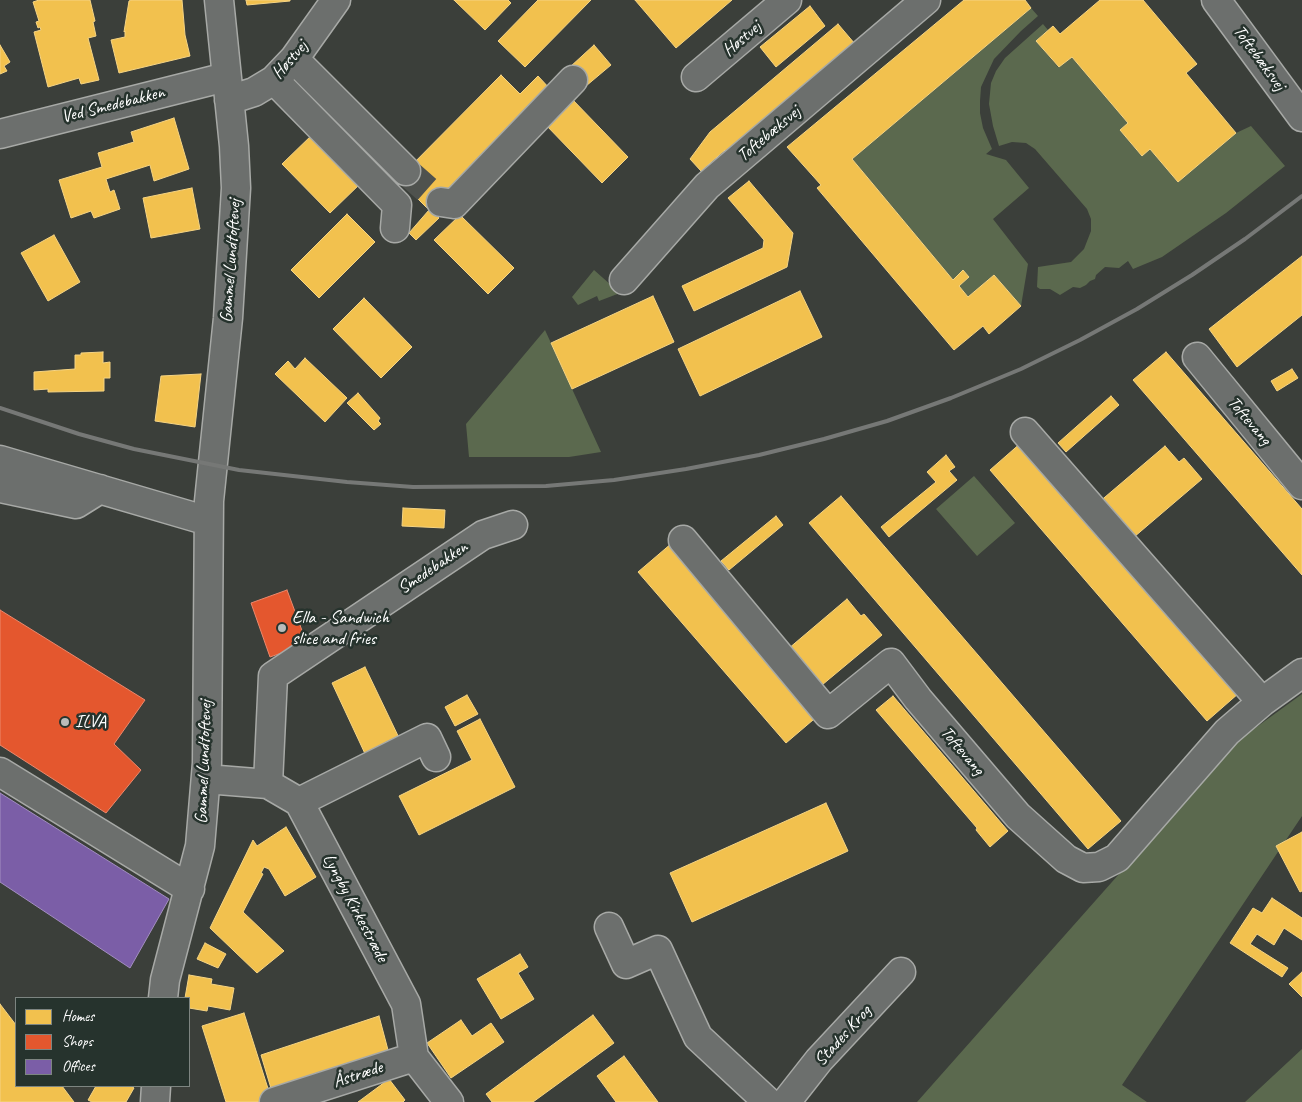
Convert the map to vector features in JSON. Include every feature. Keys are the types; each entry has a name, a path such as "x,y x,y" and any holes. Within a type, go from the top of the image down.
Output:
{"street":[{"name":"Gammel Lundtoftevej","path":"163,997 201,838 206,779 209,501 228,318 236,188 234,146 219,0"},
{"name":"Høstvej","path":"227,88 254,92 274,80 294,59 336,0"},
{"name":"Høstvej","path":"696,77 787,0"},
{"name":"Toftebæksvej","path":"624,280 707,186 926,0"},
{"name":"Toftebæksvej","path":"1216,0 1302,117"},
{"path":"294,59 406,171"},
{"path":"274,80 398,205 394,228"},
{"path":"441,202 454,204 573,80"},
{"name":"Ved Smedebakken","path":"0,134 227,88"},
{"name":"Toftevang","path":"1197,357 1302,485"},
{"path":"1024,432 1262,702"},
{"path":"0,460 208,521"},
{"path":"0,488 76,504 100,490"},
{"name":"Smedebakken","path":"268,784 272,676 483,535 513,525"},
{"name":"Toftevang","path":"683,540 828,714 891,663 918,699 1018,816 1066,860 1083,868 1099,867 1117,858 1227,732 1262,702 1302,673"},
{"path":"206,779 268,784 299,802 427,738 436,757"},
{"path":"0,772 190,889"},
{"name":"Lyngby Kirkestræde","path":"299,802 406,1004 414,1057 449,1102"},
{"path":"609,928 626,964 658,950 698,1037 768,1102"},
{"name":"Stades Krog","path":"786,1102 819,1060 901,972"},
{"name":"Åstræde","path":"274,1102 414,1057"},
{"path":"156,1087 156,1102"}],"green space":[{"path":"1031,8 1038,16 994,59 981,87 980,101 983,128 992,149 986,154 1006,160 1029,188 993,219 1028,264 1021,306 994,275 968,297 959,286 969,277 964,271 953,280 852,159"},
{"path":"1043,24 1048,30 1036,41 1058,67 1072,57 1128,123 1120,130 1141,155 1150,149 1178,182 1236,133 1251,126 1285,166 1226,213 1162,257 1133,269 1128,261 1119,268 1105,267 1096,275 1095,279 1086,285 1080,288 1073,287 1060,295 1050,289 1040,289 1037,287 1038,267 1071,262 1084,249 1091,231 1091,219 1087,209 1035,149 1026,143 1012,142 999,146 989,104 991,83 996,71 1005,58"},
{"path":"594,270 620,293 599,301 597,296 578,305 572,297"},
{"path":"545,330 601,452 569,457 469,457 466,424"},
{"path":"974,476 1015,523 977,556 936,509"},
{"path":"1302,694 1302,816 1122,1085 1147,1102 917,1102 1236,742"},
{"path":"1302,1049 1302,1102 1245,1102"}],"building: Homes":[{"path":"39,0 90,0 96,36 88,38 99,80 81,84 79,78 48,87 34,32 41,30 36,22 39,21 33,2"},
{"path":"182,0 185,35 190,56 119,73 111,40 125,37 124,32 129,1"},
{"path":"246,0 290,0 290,1 247,5"},
{"path":"454,0 508,0 511,3 485,30"},
{"path":"538,0 591,0 525,67 498,41"},
{"path":"635,0 732,0 676,48"},
{"path":"964,0 1025,0 1031,8 852,159 953,280 963,270 969,277 959,286 968,297 994,275 1021,306 989,334 983,326 954,350 817,188 821,185 787,147"},
{"path":"1100,0 1143,0 1197,64 1186,73 1236,133 1178,182 1150,149 1142,156 1120,130 1128,123 1072,57 1059,67 1036,41 1053,26 1060,34"},
{"path":"810,6 825,26 776,67 760,47"},
{"path":"838,24 855,44 727,153 725,150 701,171 690,159 710,132"},
{"path":"0,45 10,62 4,66 7,71 0,74"},
{"path":"594,45 611,65 586,86 570,67"},
{"path":"501,75 520,94 538,76 551,90 432,211 439,218 416,240 409,233 429,210 398,179"},
{"path":"571,98 628,157 602,183 544,123"},
{"path":"174,118 189,169 154,181 150,165 106,179 110,192 114,190 120,209 94,218 91,211 71,218 59,180 102,167 98,153 134,142 131,132"},
{"path":"314,133 362,182 330,213 282,164"},
{"path":"749,181 793,233 787,267 694,311 682,286 763,248 764,240 728,198"},
{"path":"192,188 200,229 151,238 143,198"},
{"path":"347,214 375,242 319,298 291,270"},
{"path":"460,215 514,268 488,294 434,240"},
{"path":"54,235 80,282 48,301 21,253"},
{"path":"1302,256 1302,315 1237,367 1209,329"},
{"path":"800,291 822,337 700,396 678,349"},
{"path":"653,296 674,342 572,389 551,343"},
{"path":"364,298 412,347 381,378 333,329"},
{"path":"103,352 103,363 110,362 110,378 104,378 104,391 48,392 48,389 34,390 34,372 75,369 75,355"},
{"path":"1166,352 1302,509 1302,575 1133,380"},
{"path":"305,358 347,398 325,422 275,374 288,361 295,369"},
{"path":"1292,369 1298,378 1277,391 1271,381"},
{"path":"201,374 195,427 155,421 161,376"},
{"path":"358,393 380,418 378,421 381,424 374,430 347,403"},
{"path":"1111,396 1119,405 1066,452 1058,443"},
{"path":"1022,442 1239,693 1207,721 990,470"},
{"path":"1165,446 1179,462 1184,458 1202,479 1127,543 1098,503"},
{"path":"946,455 955,467 949,471 957,480 889,537 881,527 936,482 927,472"},
{"path":"841,496 1121,821 1088,849 809,523"},
{"path":"403,508 445,510 444,528 402,526"},
{"path":"776,516 783,525 729,570 721,561"},
{"path":"672,543 820,714 786,743 638,572"},
{"path":"847,599 861,616 864,614 882,635 816,690 788,649"},
{"path":"365,667 401,742 367,758 332,683"},
{"path":"467,695 478,714 455,726 445,707"},
{"path":"893,696 1008,831 990,847 976,830 977,828 876,710"},
{"path":"480,719 515,787 419,835 399,796 472,760 457,731"},
{"path":"826,803 848,851 692,922 670,873"},
{"path":"286,827 316,877 285,896 269,869 264,867 261,873 263,874 243,912 284,951 257,973 210,928 253,840 257,846"},
{"path":"1302,832 1302,891 1300,892 1276,846"},
{"path":"1272,898 1302,918 1302,940 1284,928 1274,945 1257,934 1250,944 1288,968 1282,977 1230,943 1253,908 1262,913"},
{"path":"205,943 226,954 218,968 197,959"},
{"path":"520,954 528,967 518,973 534,999 501,1019 477,979"},
{"path":"1302,972 1302,997 1289,984"},
{"path":"189,975 212,979 211,984 234,988 230,1010 208,1006 207,1011 190,1008 190,997 185,997"},
{"path":"0,1004 15,1024 15,1087 63,1087 74,1102 0,1102"},
{"path":"244,1013 271,1098 259,1102 226,1102 202,1026"},
{"path":"593,1015 614,1043 533,1102 492,1102 486,1094"},
{"path":"379,1016 388,1050 382,1059 273,1095 261,1055"},
{"path":"461,1020 472,1036 491,1023 504,1042 451,1078 427,1043"},
{"path":"624,1056 658,1102 616,1102 597,1076"},
{"path":"389,1079 405,1100 403,1102 358,1102"},
{"path":"95,1087 134,1088 126,1102 92,1102 88,1100"}],"building: Shops":[{"path":"287,590 307,644 270,657 251,603"},
{"name":"ILVA","path":"0,610 145,700 114,744 141,770 106,813 0,745"}],"building: Offices":[{"path":"0,793 169,899 130,968 0,882"}],"tunnel":[{"path":"406,171 441,202"}],"railway":[{"path":"0,408 79,434 134,449 239,470 347,482 413,487 546,486 614,480 686,469 759,455 887,421 951,398 1021,369 1137,309 1245,239 1302,196"}],"place":[{"name":"Ella - Sandwich slice and fries","path":"282,628"},
{"name":"ILVA","path":"65,722"}]}
